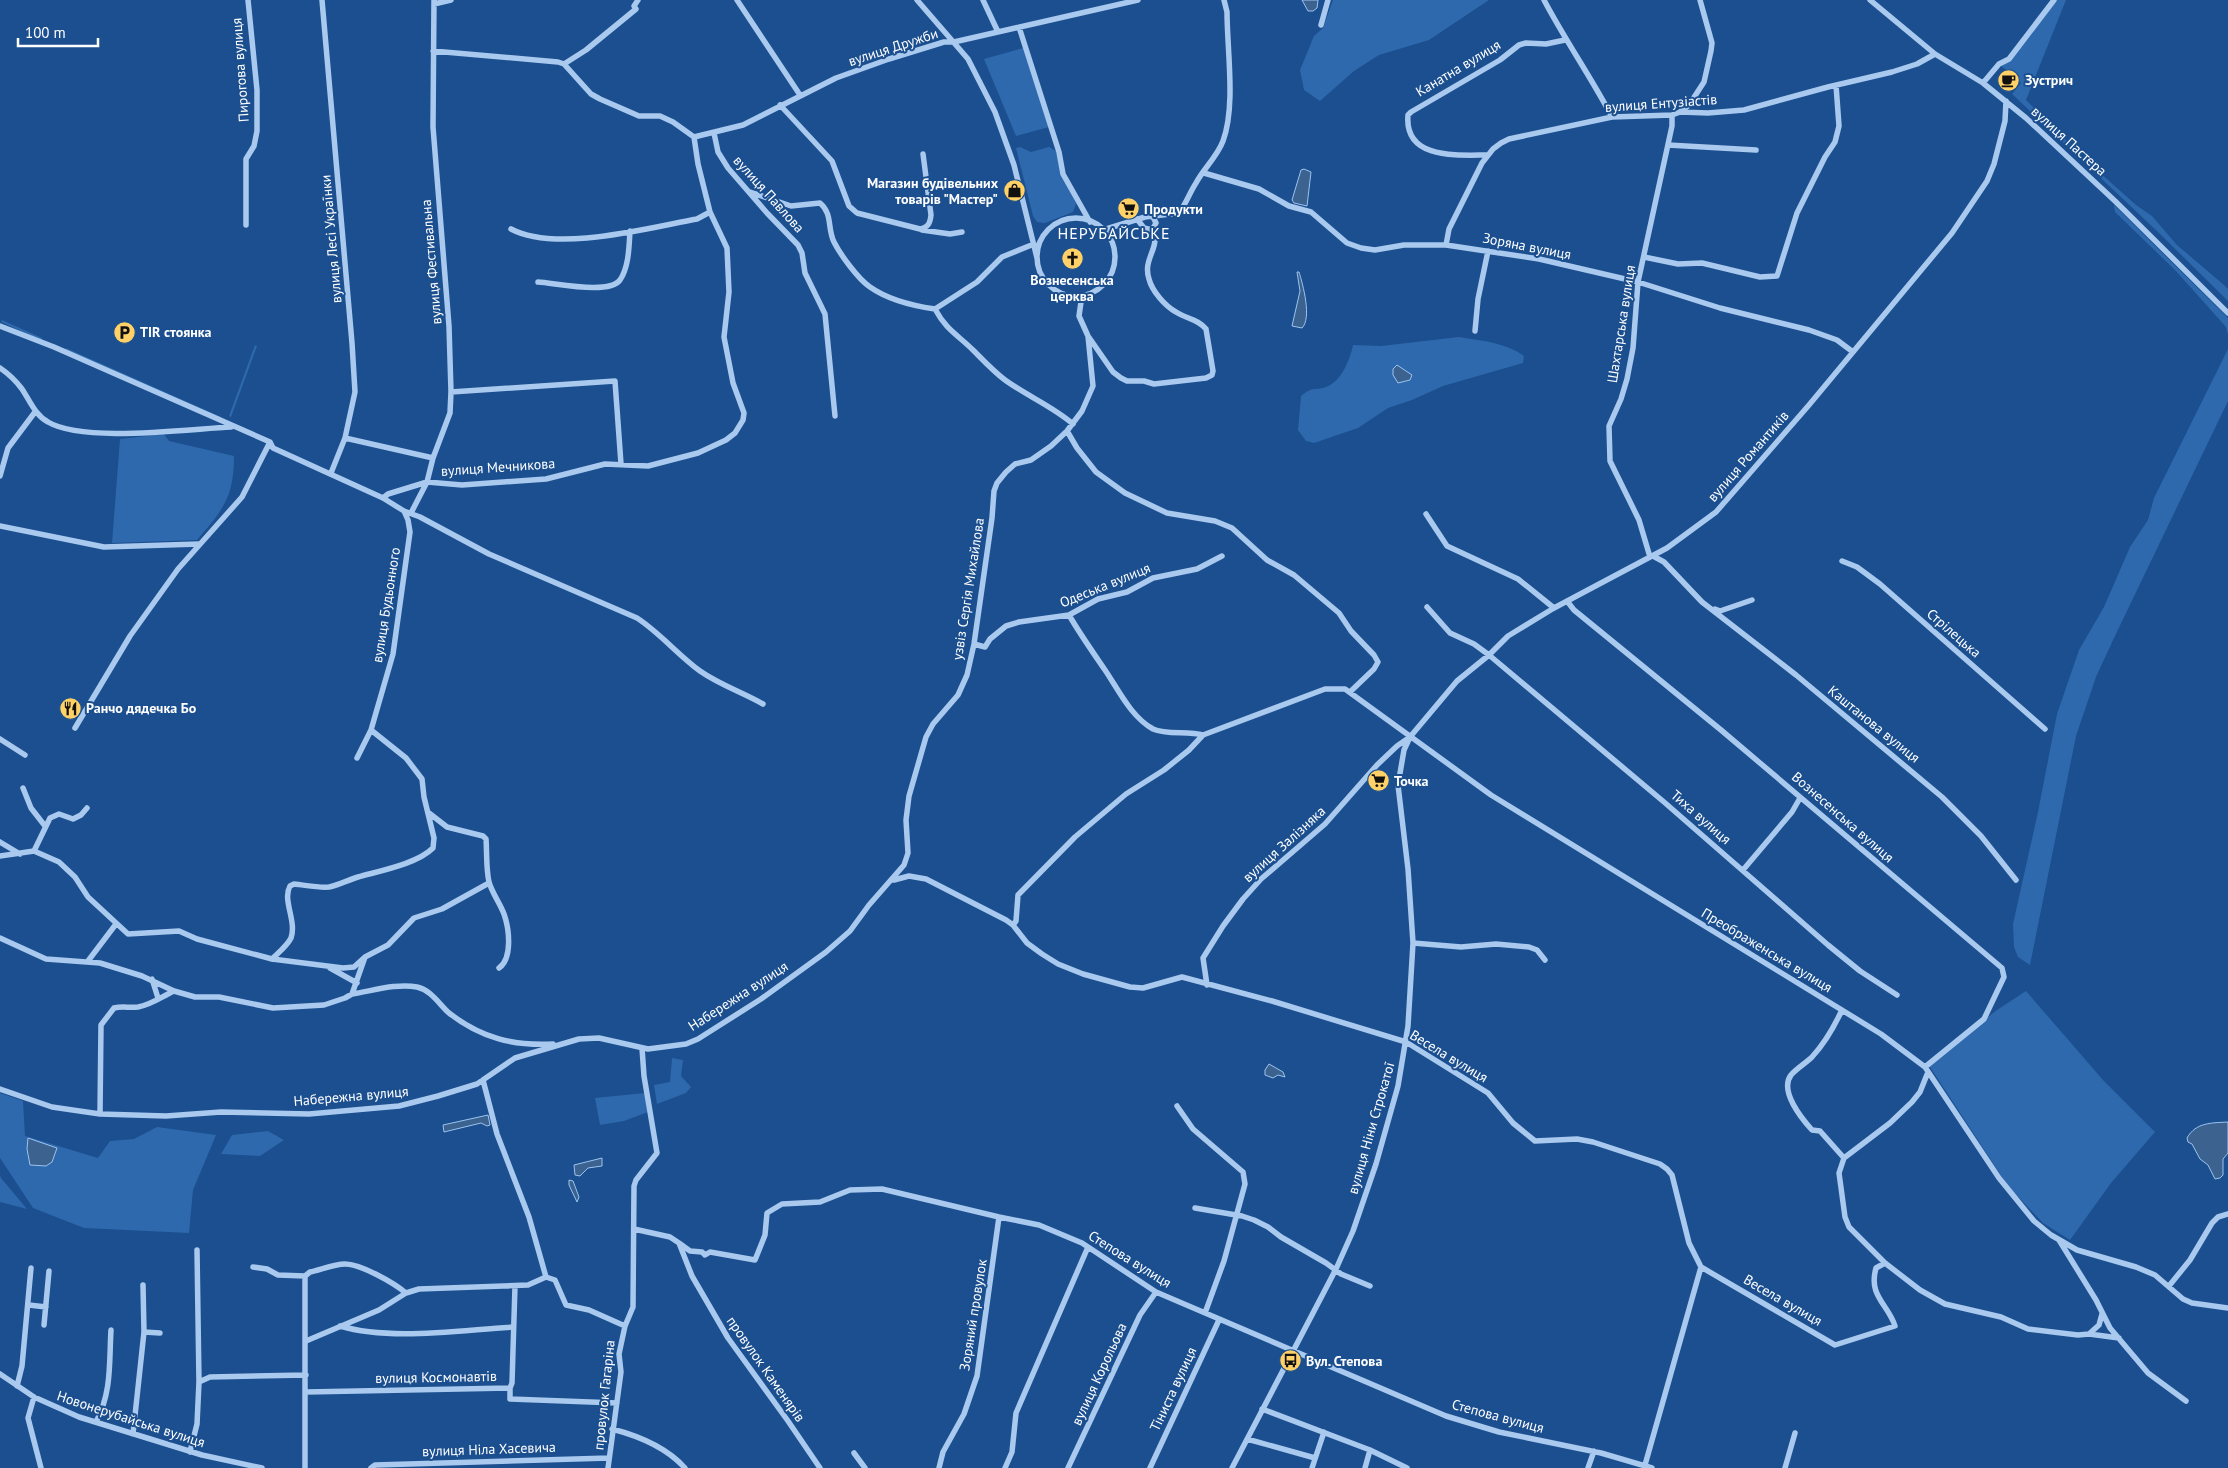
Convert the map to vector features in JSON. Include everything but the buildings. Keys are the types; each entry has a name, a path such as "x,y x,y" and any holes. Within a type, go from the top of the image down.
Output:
{"street":[{"name":"Пирогова вулиця","path":"246,225 246,159 254,146 257,132 257,90 248,0"},
{"name":"вулиця Лесі Українки","path":"322,0 352,343 354,392 346,438 331,473"},
{"path":"434,2 451,0"},
{"path":"564,64 586,50 636,9 634,6 638,0"},
{"path":"737,0 800,95"},
{"path":"917,0 968,59 995,112 1007,141 1037,258 1042,276 1051,287 1066,295 1082,296 1102,285 1112,270 1114,257 1113,248 1103,230 1090,222 1072,219 1054,225 1041,240 1037,258"},
{"path":"983,0 998,32"},
{"name":"вулиця Дружби","path":"694,137 743,125 836,78 944,42 954,42 1138,0"},
{"path":"1103,230 1140,221 1145,217 1175,215 1181,211 1197,181 1204,173 1223,140 1228,120 1227,12 1224,0"},
{"path":"1321,25 1328,0"},
{"path":"1544,0 1565,40 1612,117"},
{"path":"1680,112 1689,105 1704,82 1711,51 1712,43 1700,0"},
{"name":"вулиця Пастера","path":"1870,0 1934,54 1983,83 2006,101 2116,201 2228,312"},
{"path":"1983,83 1999,64 2009,59 2054,0"},
{"name":"вулиця Фестивальна","path":"407,512 427,482 433,458 450,413 450,326 433,127 434,2"},
{"path":"1019,27 1059,152 1063,174 1090,222"},
{"name":"Канатна вулиця","path":"1488,155 1456,155 1434,152 1421,147 1413,138 1408,115 1500,60 1519,45 1526,43 1546,44 1565,40"},
{"path":"433,51 540,60 564,64 591,94 639,116 660,116 673,122 694,137"},
{"name":"вулиця Ентузіастів","path":"1446,245 1449,229 1482,163 1494,148 1508,139 1612,117 1744,110 1892,72 1917,64 1934,54"},
{"path":"1644,257 1678,264 1702,263 1760,277 1777,276 1796,213 1825,157 1835,142 1840,126 1836,85"},
{"name":"вулиця Романтиків","path":"1410,737 1457,681 1490,655 1508,636 1566,601 1651,557 1685,536 1716,512 1854,352 1952,233 1987,181 1994,164 2005,121 2006,101"},
{"path":"780,105 832,161 846,200 852,210 920,229 950,234 962,232"},
{"name":"Шахтарська вулиця","path":"1651,557 1636,513 1610,461 1608,426 1621,399 1627,379 1638,282 1668,145 1672,115"},
{"name":"вулиця Павлова","path":"714,133 718,152 722,160 766,213 798,245 802,253 805,273 825,314 835,416"},
{"name":"вулиця Мечникова","path":"427,482 462,485 546,479 597,466 621,464 648,466 698,453 726,440 735,433 743,420 744,414 733,383 724,337 729,292 727,248 710,212 698,164 694,137"},
{"path":"1668,145 1756,150"},
{"path":"920,229 926,227 930,222 931,216 923,154"},
{"name":"Зоряна вулиця","path":"1204,173 1259,189 1289,206 1311,212 1347,243 1361,248 1375,250 1404,246 1446,245 1539,259 1638,282 1720,308 1809,330 1837,340 1854,352"},
{"path":"750,192 791,206 820,203 827,209 834,242 861,278 870,287 918,307 935,309 977,282 1002,257 1034,244"},
{"path":"511,228 518,232 541,237 585,240 697,219 710,212"},
{"path":"1152,230 1156,223 1153,217"},
{"path":"1082,296 1078,316 1088,336 1113,372 1127,381 1144,381 1154,384 1206,378 1212,375 1213,371 1206,329 1194,318 1177,313 1163,301 1149,281 1147,261 1155,245 1156,236 1152,230 1144,228 1140,221"},
{"path":"538,282 603,288 617,284 621,279 626,264 630,231"},
{"path":"1475,331 1478,299 1488,251"},
{"path":"935,309 949,331 974,351 984,363 1004,379 1052,408 1073,424"},
{"path":"0,326 54,346 270,442 273,448 383,498 489,554 637,618 651,628 700,672 762,704"},
{"name":"узвіз Сергія Михайлова","path":"899,873 908,853 906,820 909,796 926,737 929,730 964,686 974,644 992,518 994,491 998,483 1015,464 1031,460 1051,446 1067,431 1082,411 1093,386 1088,336"},
{"path":"0,368 14,379 36,412 48,422 70,430 113,434 233,426"},
{"path":"451,392 615,381 621,464"},
{"path":"0,476 8,448 36,412"},
{"path":"1013,925 1016,921 1018,895 1075,837 1126,794 1164,770 1189,750 1203,735 1325,690 1336,688 1351,691 1374,670 1378,662 1374,655 1351,631 1339,613 1294,575 1267,560 1232,528 1215,521 1167,513 1125,493 1096,472 1077,448 1067,431"},
{"path":"346,438 433,458"},
{"path":"75,728 130,636 178,569 242,497 270,442"},
{"path":"383,498 388,494 427,482"},
{"name":"вулиця Будьонного","path":"357,758 371,730 393,654 410,532 407,512"},
{"path":"1426,514 1447,546 1518,579 1554,608"},
{"path":"0,526 104,547 200,544"},
{"name":"Одеська вулиця","path":"974,644 984,648 998,632 1019,622 1069,615 1098,599 1133,589 1153,578 1197,570 1222,556"},
{"name":"Каштанова вулиця","path":"1651,557 1664,562 1702,602 1796,675 1942,797 1981,836 2016,880"},
{"name":"Стрілецька","path":"1842,561 1858,567 1880,584 2045,729"},
{"path":"1711,608 1720,611 1752,600"},
{"name":"Вознесенська вулиця","path":"1566,601 1574,610 2002,968 2004,972 1984,1019 1926,1069"},
{"name":"Тиха вулиця","path":"1427,607 1450,633 1474,644 1490,655 1860,972 1898,995"},
{"path":"1069,615 1112,684 1140,718 1153,729 1191,732 1203,735"},
{"name":"Преображенська вулиця","path":"1351,691 1410,737 1491,795 1881,1034 1926,1069 2019,1205 2034,1220 2059,1239 2077,1250 2136,1267 2154,1275 2183,1299 2192,1303 2228,1308"},
{"path":"272,959 288,943 292,932 288,893 290,886 294,884 327,887 335,885 362,876 383,872 426,854 433,848 435,843 424,797 422,778 415,767 371,730"},
{"name":"вулиця Ніни Строкатої","path":"1232,1468 1336,1269 1360,1214 1398,1086 1406,1042 1413,943 1408,869 1398,785 1404,750 1410,737"},
{"name":"вулиця Залізняка","path":"1207,985 1203,958 1243,899 1272,869 1326,824 1377,765 1397,746 1410,737"},
{"path":"0,739 25,755"},
{"path":"23,788 31,808 45,826"},
{"path":"1743,870 1792,812 1800,798"},
{"path":"34,851 45,826 54,815 59,814 73,819 81,815 87,808"},
{"path":"428,812 447,827 482,836 486,839 489,884 502,911 507,927 508,956 499,968"},
{"path":"0,842 20,854"},
{"path":"0,856 34,851 54,859 68,869 75,877 88,898 128,934 179,931 197,938 272,959 343,968 354,967 365,957 388,945 414,918 442,909 489,884"},
{"path":"904,865 904,870 909,876"},
{"name":"Набережна вулиця","path":"0,1089 52,1107 100,1114 166,1116 220,1112 308,1114 412,1103 462,1089 483,1080 508,1062 579,1039 599,1038 642,1048 661,1048 686,1044 761,999 809,965 841,939 899,873"},
{"name":"Весела вулиця","path":"892,880 909,876 926,879 1013,925 1027,943 1042,954 1058,964 1084,974 1130,987 1152,986 1182,977 1272,1001 1406,1042 1488,1093 1513,1124 1535,1141 1577,1139 1593,1142 1660,1164 1672,1175 1689,1243 1702,1267 1835,1345 1894,1326 1893,1320 1877,1296 1875,1289 1876,1268 1885,1264"},
{"path":"88,961 116,924"},
{"path":"0,938 46,959 100,963 152,980 174,991 195,997 219,997 273,1008 324,1006 336,1003 352,994 388,988 417,987 430,994 448,1012 466,1025 487,1037 512,1043 557,1046"},
{"path":"1413,943 1461,947 1496,944 1529,947 1537,950 1545,960"},
{"path":"352,994 365,957"},
{"path":"325,966 357,983"},
{"path":"152,980 158,998"},
{"path":"100,1114 101,1025 114,1008 138,1007 154,1003 158,998 174,991"},
{"path":"1842,1010 1818,1049 1792,1074 1788,1080 1788,1088 1790,1098 1802,1118 1812,1130 1820,1131 1844,1158"},
{"name":"провулок Гагаріна","path":"608,1468 621,1372 619,1354 624,1326 633,1307 634,1186 636,1180 657,1153 644,1076 642,1048"},
{"path":"1926,1069 1920,1092 1912,1102 1890,1123 1844,1158 1841,1163 1839,1179 1845,1217 1849,1227 1885,1264 1920,1290 1953,1306 2001,1317 2028,1329 2119,1338"},
{"path":"483,1080 500,1140 529,1217 546,1277"},
{"path":"1178,1106 1193,1129 1243,1172 1245,1184 1224,1262 1204,1314"},
{"name":"Степова вулиця","path":"679,1243 690,1251 702,1252 705,1255 710,1252 755,1260 765,1235 767,1213 771,1210 782,1204 820,1202 850,1190 882,1189 1039,1225 1074,1239 1088,1247 1156,1292 1446,1416 1500,1432 1594,1452 1652,1468"},
{"path":"1195,1208 1237,1215 1268,1227 1341,1274 1370,1286"},
{"path":"2169,1286 2190,1260 2212,1223 2218,1216 2228,1214"},
{"name":"Зоряний провулок","path":"939,1468 943,1452 964,1414 977,1376 999,1217"},
{"path":"634,1229 670,1237 679,1243"},
{"name":"Преображенська вулиця","path":"2059,1239 2096,1300 2110,1328 2148,1372 2186,1401"},
{"name":"провулок Каменярів","path":"679,1243 692,1276 728,1338 820,1468"},
{"path":"1005,1468 1012,1452 1016,1413 1088,1247"},
{"path":"190,1452 197,1424 199,1382 197,1250"},
{"path":"253,1267 267,1269 278,1275 305,1276 310,1272 345,1264 358,1267 389,1282 406,1293"},
{"path":"1644,1465 1702,1267"},
{"path":"17,1386 22,1366 31,1268"},
{"path":"44,1325 50,1271"},
{"path":"304,1468 306,1392 305,1276"},
{"path":"306,1341 379,1310 406,1293 419,1289 456,1286 528,1285 546,1277 555,1280 566,1306 589,1310 624,1326"},
{"path":"133,1434 144,1332 143,1285"},
{"path":"510,1388 512,1383 515,1286"},
{"name":"вулиця Корольова","path":"1068,1468 1140,1315 1156,1292"},
{"path":"29,1305 46,1307"},
{"path":"2088,1334 2099,1325 2102,1314"},
{"name":"Тіниста вулиця","path":"1150,1468 1219,1320"},
{"path":"340,1326 360,1332 387,1334 513,1327"},
{"path":"96,1422 104,1406 108,1388 111,1330"},
{"path":"144,1332 160,1333"},
{"name":"Новонерубайська вулиця","path":"0,1374 34,1397 61,1410 190,1452 262,1468"},
{"path":"199,1382 210,1377 306,1374"},
{"name":"вулиця Космонавтів","path":"306,1392 510,1388 510,1399 617,1403"},
{"path":"34,1397 28,1418 41,1468"},
{"path":"1262,1409 1370,1450 1407,1468"},
{"path":"612,1429 648,1441 673,1456 685,1468"},
{"path":"1312,1468 1324,1432"},
{"path":"1785,1468 1795,1433"},
{"path":"1246,1439 1315,1458"},
{"path":"1365,1468 1370,1450"},
{"path":"1588,1468 1594,1452"},
{"path":"854,1453 865,1468"},
{"name":"вулиця Ніла Хасевича","path":"371,1468 375,1465 609,1458"}],"shaded area":[{"path":"1302,0 1318,0 1317,8 1313,11 1308,11"},
{"path":"1333,0 1489,0 1429,40 1379,55 1354,71 1320,101 1304,90 1300,70 1314,36 1323,28"},
{"path":"2054,0 2066,0 2026,100 2089,163 2136,205 2152,216 2177,245 2224,285 2228,289 2228,301 2012,94 2021,83 1999,64 2009,59"},
{"path":"1023,48 1049,127 1016,136 984,59"},
{"path":"1020,147 1031,152 1049,147 1056,151 1076,204 1073,212 1045,223 1037,222 1033,216 1016,148"},
{"path":"1304,169 1311,172 1307,206 1294,203 1292,200 1301,170"},
{"path":"2114,205 2228,318 2228,335 2226,327 2175,270 2115,212"},
{"path":"1297,272 1299,272 1306,301 1306,317 1302,328 1292,326 1300,291"},
{"path":"2,320 42,338 41,340 1,322"},
{"path":"1459,337 1493,343 1517,351 1524,356 1523,363 1443,386 1388,408 1358,428 1314,443 1306,441 1298,430 1301,396 1311,390 1326,387 1337,380 1350,357 1353,345 1381,346"},
{"path":"255,345 257,346 231,417 229,416"},
{"path":"66,348 221,417 221,418 66,350"},
{"path":"2228,349 2228,401 2096,677 2076,736 2030,965 2018,957 2014,947 2013,924 2038,812 2057,714 2079,650 2104,607 2130,547 2148,520 2154,498"},
{"path":"1397,365 1412,375 1410,380 1398,383 1393,375 1393,369"},
{"path":"164,434 169,441 234,456 232,482 225,502 214,520 197,540 112,543 120,439"},
{"path":"2026,991 2103,1080 2155,1132 2111,1183 2070,1240 2043,1223 2008,1186 1928,1064 1997,1010"},
{"path":"672,1058 683,1060 681,1076 691,1087 686,1093 657,1104 654,1085 670,1082"},
{"path":"1269,1064 1283,1072 1285,1077 1278,1075 1273,1078 1265,1075 1265,1070"},
{"path":"0,1093 23,1101 25,1136 98,1158 110,1141 134,1139 157,1127 216,1135 193,1190 189,1233 84,1228 33,1208 0,1158"},
{"path":"645,1093 648,1112 624,1121 600,1125 595,1098"},
{"path":"488,1115 490,1125 487,1126 481,1123 444,1132 443,1125"},
{"path":"2228,1122 2228,1153 2223,1159 2223,1175 2215,1179 2208,1165 2200,1159 2187,1138 2195,1129 2205,1124"},
{"path":"268,1131 284,1140 260,1156 221,1154 232,1135"},
{"path":"28,1138 57,1148 52,1162 46,1166 30,1165 27,1149"},
{"path":"602,1158 602,1166 588,1168 580,1176 575,1175 574,1165"},
{"path":"0,1175 1,1178 27,1209 0,1202"},
{"path":"569,1180 573,1181 579,1197 577,1202 569,1185"}],"place":[{"name":"Зустрич","path":"2009,80"},
{"name":"Магазин будівельних товарів \"Мастер\"","path":"1014,191"},
{"name":"Продукти","path":"1128,209"},
{"name":"Вознесенська церква","path":"1072,258"},
{"name":"TIR стоянка","path":"124,332"},
{"name":"Ранчо дядечка Бо","path":"70,708"},
{"name":"Точка","path":"1378,781"},
{"name":"Вул. Степова","path":"1290,1361"}],"district":[{"name":"НЕРУБАЙСЬКЕ","path":"1114,233"}]}
